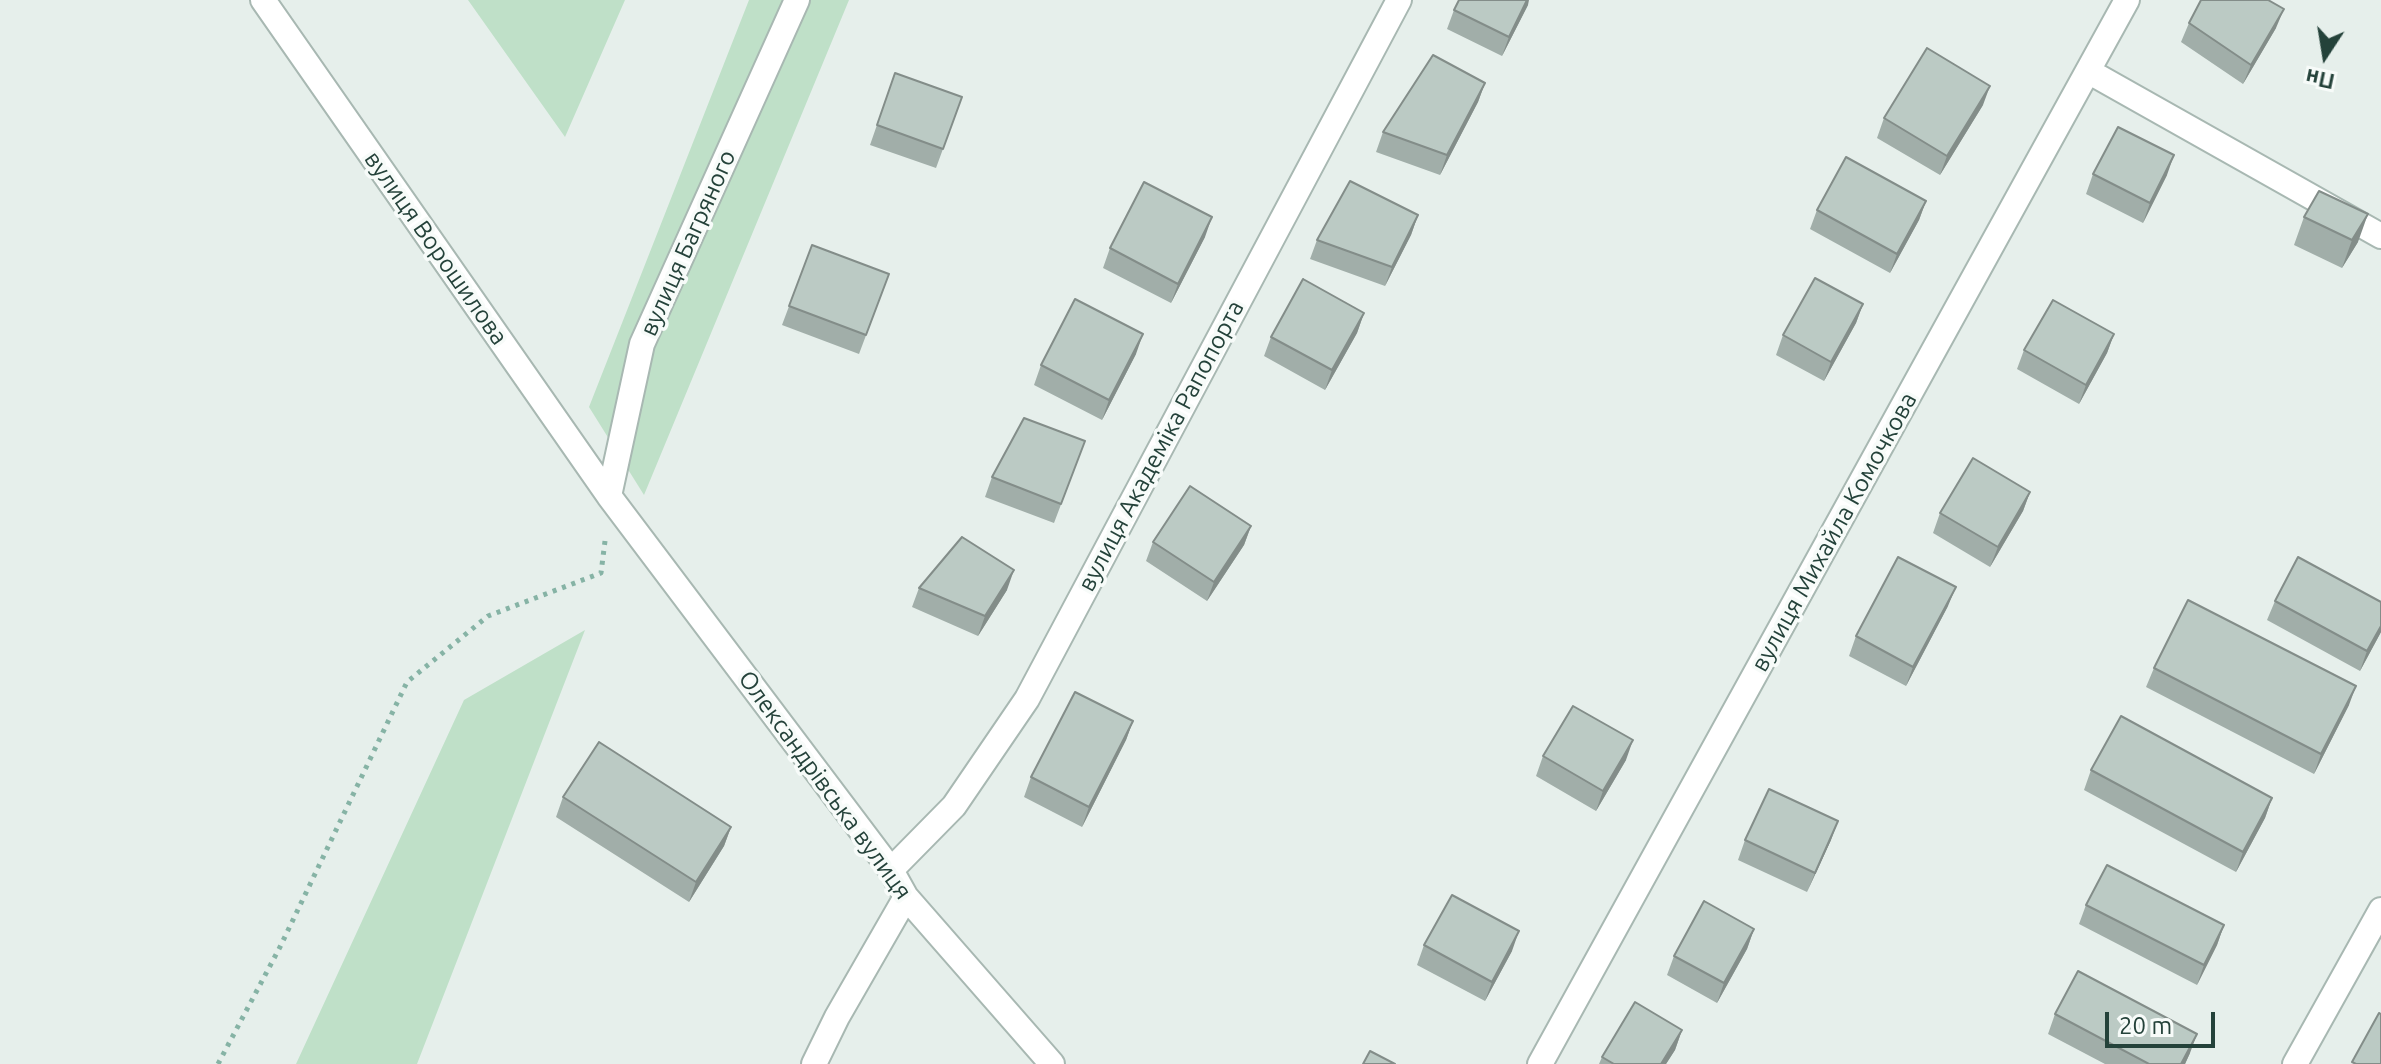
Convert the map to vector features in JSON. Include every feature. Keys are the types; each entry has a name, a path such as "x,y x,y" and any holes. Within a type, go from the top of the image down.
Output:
{"street":[{"name":"вулиця Ворошилова","path":"263,0 609,496"},
{"name":"вулиця Багряного","path":"609,496 642,344 797,0"},
{"name":"вулиця Академіка Рапопорта","path":"891,870 954,806 1027,699 1399,0"},
{"name":"вулиця Михайла Комочкова","path":"1540,1064 2127,0"},
{"path":"2088,71 2381,236"},
{"name":"Олександрівська вулиця","path":"609,496 891,870 906,897 1052,1064"},
{"path":"814,1064 837,1017 906,897"},
{"path":"2295,1064 2381,910"}],"path":[{"path":"218,1064 280,947 407,682 488,616 601,573 609,496"}],"green space":[{"path":"468,0 625,0 565,137"},
{"path":"749,0 849,0 644,495 589,407"},
{"path":"585,630 417,1064 296,1064 464,700"}],"building":[{"path":"1459,0 1527,0 1509,37 1454,10"},
{"path":"2201,0 2268,0 2284,9 2251,65 2189,23"},
{"path":"1927,48 1990,86 1947,156 1884,118"},
{"path":"1433,55 1485,83 1447,155 1383,132"},
{"path":"895,73 962,97 943,149 877,125"},
{"path":"2118,127 2174,155 2150,203 2093,174"},
{"path":"1846,157 1926,201 1897,254 1817,210"},
{"path":"1350,181 1418,215 1392,267 1317,240"},
{"path":"1144,182 1212,217 1178,284 1110,248"},
{"path":"2319,191 2368,214 2352,240 2304,217"},
{"path":"812,245 889,274 866,335 789,306"},
{"path":"1815,278 1863,304 1831,362 1783,335"},
{"path":"1303,279 1364,313 1332,370 1271,337"},
{"path":"1075,299 1143,334 1109,400 1041,365"},
{"path":"2053,300 2114,334 2086,385 2024,350"},
{"path":"1024,418 1085,441 1061,504 992,477"},
{"path":"1973,458 2030,492 1998,547 1940,513"},
{"path":"1190,486 1251,526 1214,582 1153,542"},
{"path":"962,537 1014,570 985,616 919,588"},
{"path":"1898,557 1956,587 1913,667 1856,636"},
{"path":"2298,557 2381,602 2381,626 2367,651 2275,601"},
{"path":"2188,600 2356,686 2321,754 2154,668"},
{"path":"1075,692 1133,721 1089,807 1031,777"},
{"path":"1573,706 1633,740 1603,791 1543,756"},
{"path":"2121,716 2272,798 2243,852 2091,770"},
{"path":"599,742 731,827 696,882 563,797"},
{"path":"1769,789 1838,821 1815,873 1745,840"},
{"path":"2107,865 2224,925 2204,965 2086,905"},
{"path":"1452,895 1519,931 1492,982 1424,945"},
{"path":"1704,901 1754,929 1724,983 1674,956"},
{"path":"2078,971 2197,1034 2181,1064 2149,1064 2055,1014"},
{"path":"1635,1002 1682,1030 1661,1064 1614,1064 1602,1057"},
{"path":"2379,1013 2381,1064 2352,1062"},
{"path":"1370,1051 1395,1064 1363,1064"}]}
